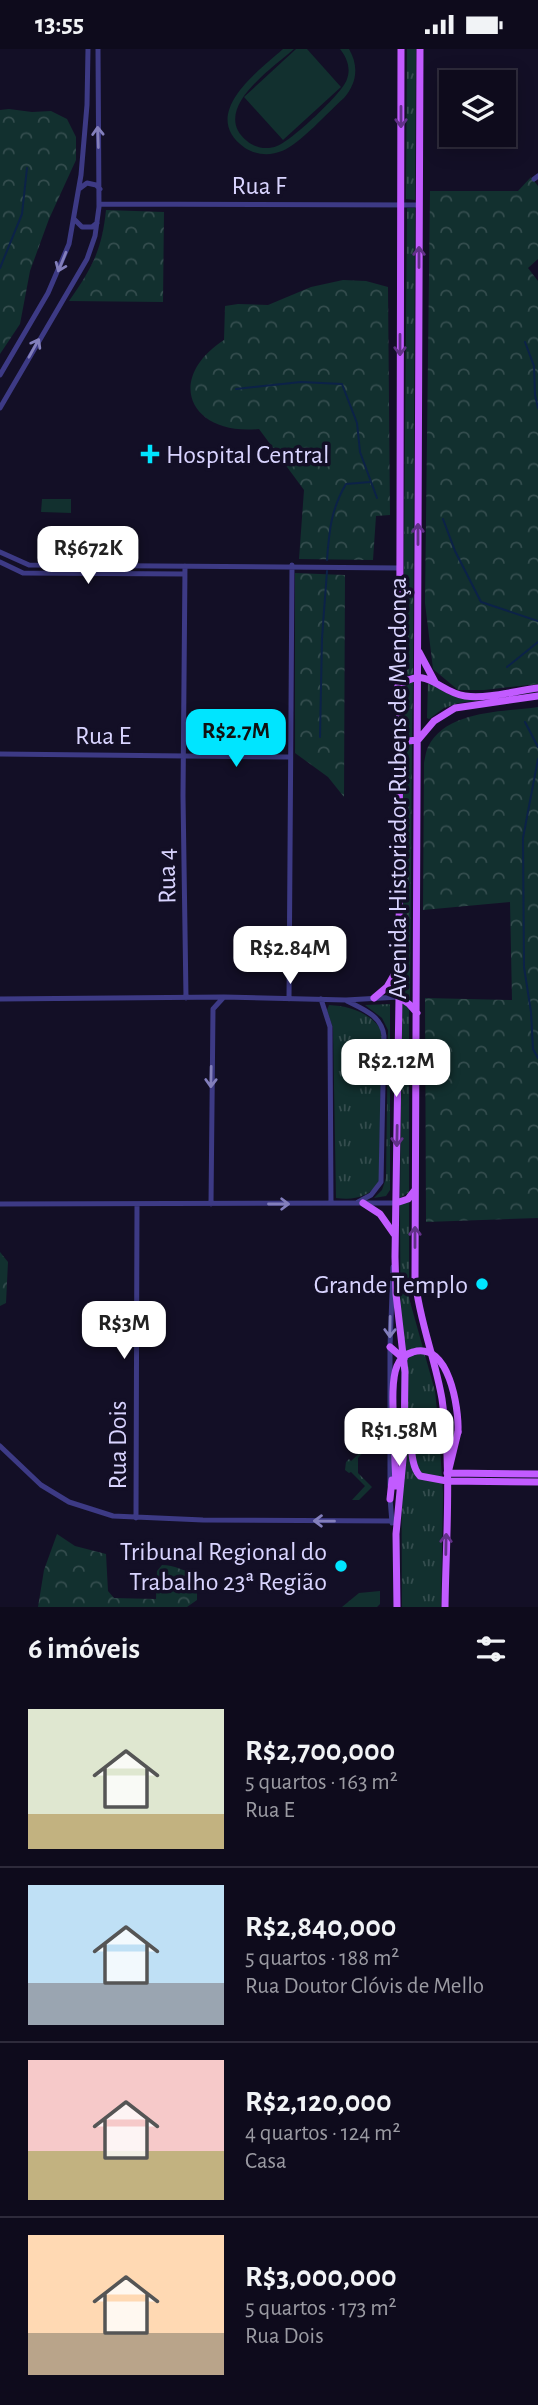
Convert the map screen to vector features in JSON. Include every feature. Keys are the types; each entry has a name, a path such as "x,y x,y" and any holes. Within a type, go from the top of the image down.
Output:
{"main road":[{"name":"Avenida Historiador Rubens de Mendonça","path":"396,1605 394,1520 404,1449 405,1406 404,1359 396,1294 395,1257 399,997 401,49"},
{"name":"Avenida Historiador Rubens de Mendonça","path":"420,49 415,1279 418,1306 442,1398 447,1477 444,1607"},
{"path":"418,649 435,682"},
{"path":"398,686 417,677 435,682 450,692 469,696 538,688"},
{"path":"398,736 408,741 418,740 434,721 454,708 538,696"},
{"path":"374,998 387,987 399,967"},
{"path":"399,997 410,1004 417,1014"},
{"path":"396,1203 408,1199 415,1190"},
{"path":"359,1203 380,1214 396,1237"},
{"path":"390,1347 404,1359"},
{"path":"394,1520 396,1368 403,1357 415,1351 429,1353 443,1366 456,1403 458,1432 447,1477"},
{"path":"405,1406 411,1425 415,1472 423,1478 538,1482"},
{"path":"390,1499 394,1438"},
{"path":"454,1452 456,1464 464,1473"},
{"path":"447,1477 464,1473 538,1474"}],"street":[{"path":"0,375 56,278 69,244 79,189 87,103 88,49"},
{"path":"0,408 86,259 95,236 100,189 98,49"},
{"path":"79,189 87,183 100,189"},
{"name":"Rua F","path":"99,204 419,205"},
{"path":"74,219 82,227 92,227 97,223"},
{"path":"0,552 29,565 292,565 400,568"},
{"path":"0,562 23,573 185,574"},
{"path":"289,999 292,565"},
{"name":"Rua 4","path":"185,566 186,998"},
{"name":"Rua E","path":"0,754 289,757"},
{"path":"200,997 209,1002 213,1009 211,1204"},
{"path":"0,999 224,997 346,1000 399,997"},
{"path":"213,1009 224,997"},
{"path":"321,999 330,1027 331,1203"},
{"path":"346,1000 377,1019 384,1036 381,1182 371,1195 359,1203"},
{"path":"0,1204 396,1203"},
{"name":"Rua Dois","path":"136,1518 137,1205"},
{"name":"Avenida Historiador Rubens de Mendonça","path":"394,1520 390,1499 390,1347 391,1275 395,1257"},
{"path":"0,1446 41,1485 69,1502 113,1516 394,1520"}],"green space":[{"path":"283,49 294,49 248,90 235,116 237,129 254,145 269,148 284,143 337,94 349,71 340,49 349,49 352,55 354,80 344,98 297,142 277,153 258,153 245,148 232,135 228,122 230,108 248,81"},
{"path":"296,49 307,49 341,87 283,140 244,97"},
{"path":"407,49 416,49 415,200 406,199"},
{"path":"0,110 51,111 67,119 76,137 76,160 49,219 30,271 20,324 0,354"},
{"path":"531,177 538,186 538,259 528,268 538,281 538,684 458,690 433,669 425,603 430,191 518,191"},
{"path":"407,208 415,208 413,675 403,676"},
{"path":"106,210 164,212 163,302 69,301 95,258"},
{"path":"343,280 366,281 388,287 390,515 376,516 373,560 299,559 304,490 259,429 235,429 216,424 202,414 193,402 191,387 194,371 205,355 224,340 225,306 268,305 311,287"},
{"path":"42,499 71,499 71,513 41,512"},
{"path":"295,573 345,575 344,797 328,777 295,753"},
{"path":"413,680 412,740 403,737 403,686"},
{"path":"428,682 450,695 536,692 459,703 444,708 429,719"},
{"path":"538,707 538,1218 426,1222 425,998 512,1000 510,902 423,910 424,763 428,747 436,735 462,719"},
{"path":"402,743 412,743 410,1001 401,995"},
{"path":"402,1002 409,1009 409,1192 400,1198"},
{"path":"390,1004 390,1190 386,1196 374,1198 382,1190 386,1178 388,1030 382,1018 365,1005"},
{"path":"329,1005 358,1011 377,1024 382,1031 379,1182 365,1195 349,1199 336,1198 333,1028 327,1010"},
{"path":"409,1201 409,1298 435,1391 439,1430 443,1494 441,1607 402,1607 400,1204"},
{"path":"0,1252 8,1262 6,1303 0,1306"},
{"path":"366,1447 358,1458 358,1473 372,1487 359,1500 352,1500 365,1486 351,1472 345,1470 346,1462 349,1459 351,1461"},
{"path":"57,1534 75,1546 106,1554 108,1591 114,1598 156,1599 157,1571 162,1565 181,1569 197,1578 197,1600 187,1607 38,1607 44,1570"},
{"path":"380,1591 380,1604 377,1607 342,1607 359,1593"}],"waterway":[{"path":"0,268 22,214 27,168"},
{"path":"525,342 534,366 538,408"},
{"path":"236,389 301,382 342,384 357,423 360,452 377,498"},
{"path":"327,560 330,530 341,493 346,484 370,482"},
{"path":"443,519 455,551 481,602 538,621"},
{"path":"320,737 322,638 327,571"},
{"path":"507,667 538,642"},
{"path":"525,722 538,747"},
{"path":"538,759 523,838 524,967 533,1049 538,1058"}],"place":[{"name":"Hospital Central","path":"150,454"},
{"name":"Grande Templo","path":"482,1284"},
{"name":"Tribunal Regional do Trabalho 23ª Região","path":"341,1566"}]}
